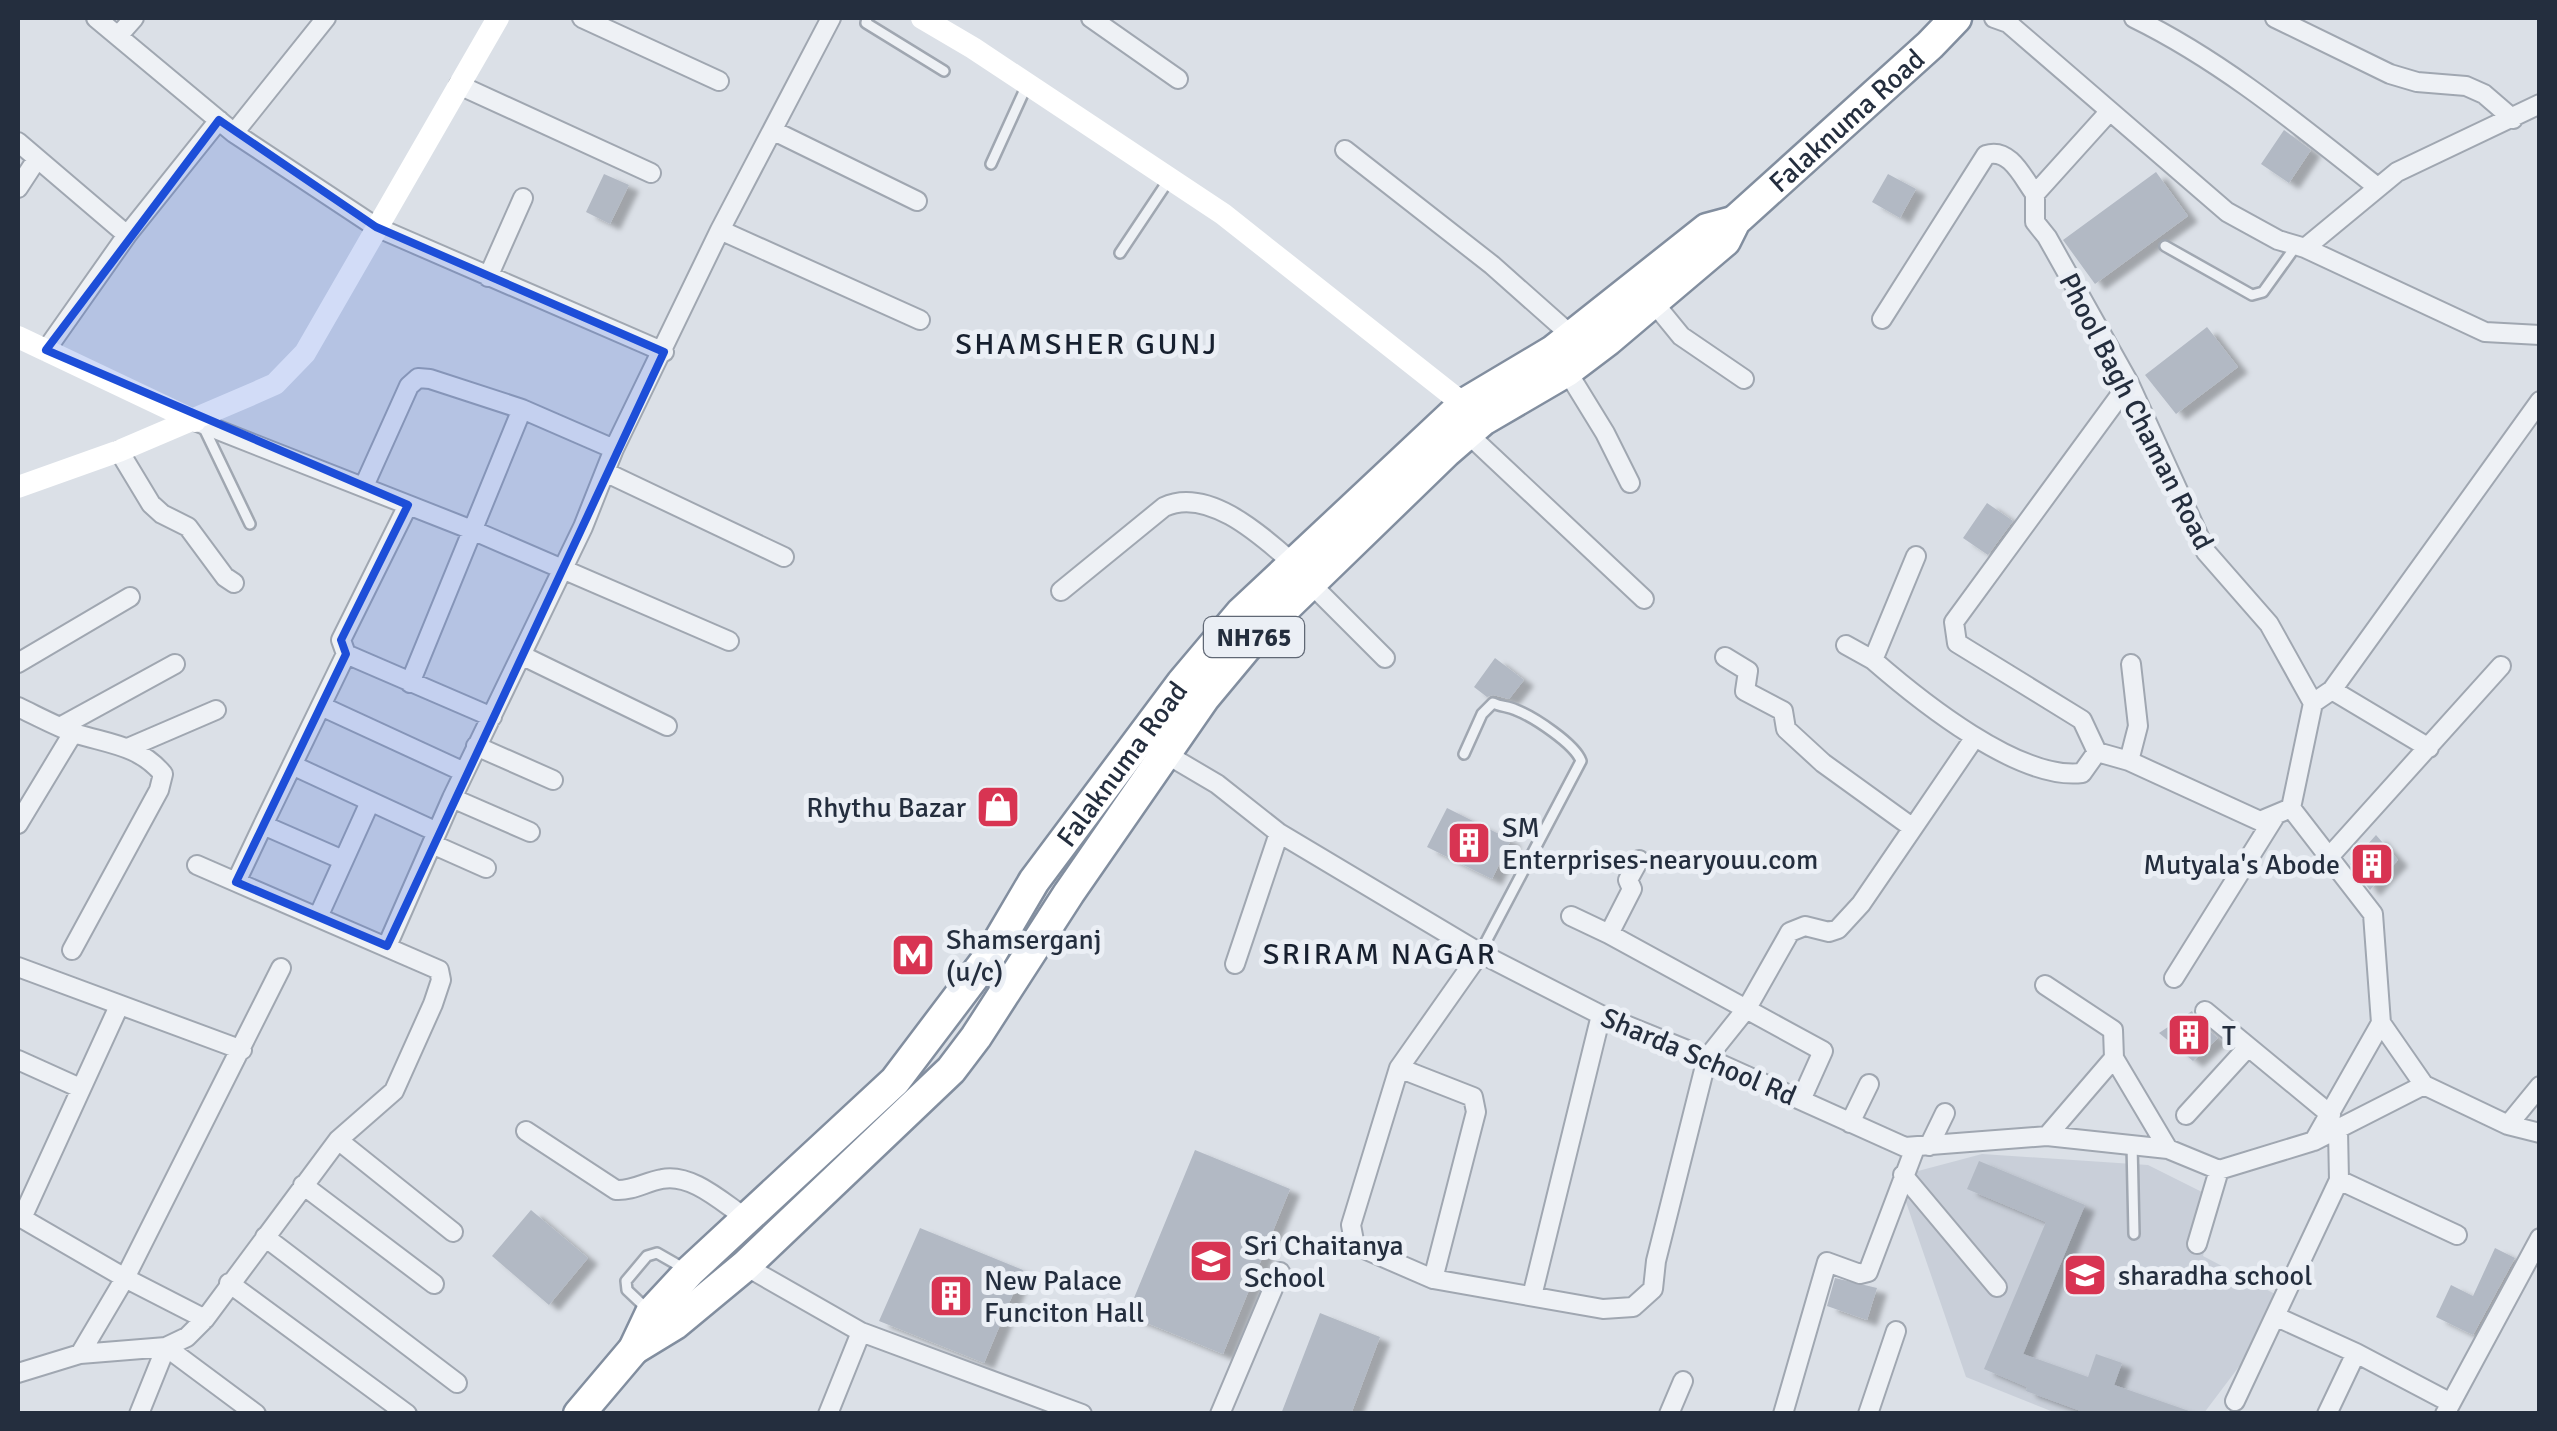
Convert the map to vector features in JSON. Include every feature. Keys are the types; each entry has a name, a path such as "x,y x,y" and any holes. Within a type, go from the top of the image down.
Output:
{"highway":[{"name":"Falaknuma Road","path":"1564,353 1654,302 1725,240 1735,221 1956,18"},
{"name":"Falaknuma Road","path":"634,1349 675,1324 745,1266 951,1070 1069,893 1214,642 1302,574 1472,419 1564,353 1707,229 1735,221"},
{"name":"Falaknuma Road","path":"579,1414 634,1349 652,1313 690,1272 895,1081 991,954 1034,881 1156,745"}],"street":[{"path":"96,18 234,134 376,227 664,352"},
{"path":"118,36 134,18"},
{"path":"234,134 326,18"},
{"path":"18,487 198,422 274,384 292,369 305,354 498,18"},
{"path":"582,18 718,81"},
{"path":"387,946 614,449 720,230 831,18"},
{"path":"922,18 1222,214 1323,291 1472,419 1644,600"},
{"path":"1092,18 1178,80"},
{"path":"2134,18 2159,30 2282,111 2376,186"},
{"path":"2275,18 2390,74 2417,82 2466,86 2484,94 2513,119"},
{"path":"2004,19 2227,212 2278,240 2484,332 2540,334"},
{"path":"458,85 650,173"},
{"path":"2300,247 2397,172 2540,104"},
{"path":"1882,319 1986,154 2006,155 2035,194 2109,112"},
{"path":"46,350 128,235 219,120"},
{"path":"774,131 916,201"},
{"path":"18,142 128,235"},
{"path":"1346,150 1516,286 1564,353 1630,483"},
{"path":"18,188 38,159"},
{"name":"Phool Bagh Chaman Road","path":"2035,194 2035,222 2129,383 2206,552 2269,624 2313,703"},
{"path":"488,277 523,198"},
{"path":"720,230 920,320"},
{"path":"1654,302 1680,336 1744,380"},
{"path":"18,337 198,422 472,530 729,642"},
{"path":"364,486 409,386 418,378 430,378 522,409 614,449"},
{"path":"2129,383 1954,622 1957,642 2082,720 2097,752 2128,761 2260,821 2291,808 2313,703 2332,690 2540,401"},
{"path":"410,682 522,409"},
{"path":"119,451 151,504 188,528 225,577 234,583"},
{"path":"605,472 784,558"},
{"path":"1061,591 1164,507 1180,502 1218,510 1246,523 1385,658"},
{"path":"236,882 346,654 341,640 408,505"},
{"path":"1873,660 1916,556"},
{"path":"18,662 130,598"},
{"path":"1846,645 1873,660 1915,697 1975,737 2046,770 2066,775 2082,772 2097,752"},
{"path":"346,654 492,718"},
{"path":"520,655 667,726"},
{"path":"1725,657 1748,671 1745,692 1783,711 1786,729 1823,763 1914,828"},
{"path":"18,824 67,730 175,664"},
{"path":"2128,761 2138,726 2131,664"},
{"path":"2329,858 2501,666"},
{"path":"2332,690 2430,748"},
{"path":"321,706 464,772"},
{"path":"18,707 67,730 130,747 163,774 159,790 72,950"},
{"path":"130,747 216,710"},
{"path":"1480,953 1399,1068 1350,1225 1354,1241 1433,1279 1604,1308 1633,1308 1653,1289 1656,1261 1707,1058 1748,1008 1790,932 1805,926 1829,932 1838,929 1861,904 1975,737"},
{"name":"Sharda School Rd","path":"1156,745 1218,784 1279,833 1480,953 1601,1015 1905,1147 2047,1136 2168,1149 2219,1170"},
{"path":"476,746 553,780"},
{"path":"292,765 370,802 486,868"},
{"path":"452,798 530,832"},
{"path":"318,916 370,802"},
{"path":"2235,1400 2339,1180 2334,1123 2381,1023 2373,914 2291,808"},
{"path":"2174,978 2274,818"},
{"path":"263,826 342,860"},
{"path":"1235,964 1279,833"},
{"path":"1609,934 1632,889 1628,880 1638,860"},
{"path":"18,1373 80,1354 166,1347 205,1320 338,1140 394,1091 441,980 439,970 197,865"},
{"path":"1571,916 1823,1051 1801,1100"},
{"path":"18,968 242,1050"},
{"path":"80,1354 125,1278 282,968"},
{"path":"2045,985 2113,1030 2114,1058 2168,1149"},
{"path":"119,1006 20,1217 205,1320"},
{"path":"2205,1011 2334,1123"},
{"path":"1532,1296 1601,1015"},
{"path":"2381,1023 2424,1085 2508,1126 2540,1133"},
{"path":"2186,1115 2248,1046"},
{"path":"2047,1136 2114,1058"},
{"path":"18,1060 80,1088"},
{"path":"1399,1068 1472,1097 1476,1112 1433,1279"},
{"path":"1850,1122 1869,1084"},
{"path":"2197,1244 2219,1170 2314,1142 2334,1123 2424,1085"},
{"path":"2508,1126 2540,1086"},
{"path":"1783,1414 1827,1262 1860,1274 1868,1272 1903,1175 1944,1113"},
{"path":"526,1131 616,1190 675,1178 692,1183 746,1218"},
{"path":"338,1140 452,1232"},
{"path":"1903,1175 1997,1287"},
{"path":"2339,1180 2457,1235"},
{"path":"303,1186 434,1284"},
{"path":"265,1237 457,1383"},
{"path":"2277,1317 2356,1353 2448,1408 2540,1238"},
{"path":"714,1249 861,1332 1082,1414"},
{"path":"1220,1414 1280,1272"},
{"path":"230,1283 407,1414"},
{"path":"1868,1414 1896,1331"},
{"path":"828,1414 861,1332"},
{"path":"139,1414 166,1347"},
{"path":"166,1347 256,1414"},
{"path":"2327,1414 2356,1353"},
{"path":"1669,1414 1683,1381"}],"lane":[{"path":"867,18 866,24 944,71"},
{"path":"991,164 1027,84"},
{"path":"1120,253 1169,179"},
{"path":"2165,246 2252,296 2263,292 2300,247"},
{"path":"198,422 250,524"},
{"path":"1464,754 1482,714 1492,703 1514,708 1562,739 1582,761 1480,953"},
{"path":"2132,1144 2134,1234"},
{"path":"652,1313 627,1290 626,1281 648,1256 656,1253 690,1272"}],"highlighted area":[{"path":"219,120 376,227 664,352 387,946 236,882 346,654 341,640 408,505 46,350"}],"shaded area":[{"name":"sharadha school","path":"1982,1154 2148,1165 2218,1200 2203,1256 2275,1294 2247,1356 2204,1413 2056,1413 1966,1377 1896,1173 1903,1175"}],"building":[{"path":"2284,130 2311,150 2289,183 2261,164"},
{"path":"2156,172 2188,216 2095,284 2063,240"},
{"path":"604,174 629,185 610,224 586,212"},
{"path":"1888,174 1916,189 1900,218 1872,202"},
{"path":"2207,327 2238,367 2176,414 2145,375"},
{"path":"1987,503 2013,521 1988,555 1963,538"},
{"path":"1495,658 1524,680 1509,699 1487,697 1474,687"},
{"name":"SM Enterprises-nearyouu.com","path":"1447,808 1511,840 1492,879 1427,847"},
{"name":"Mutyala's Abode","path":"2376,835 2398,860 2370,890 2350,864"},
{"name":"T","path":"2192,1011 2197,1021 2218,1038 2193,1061 2159,1033"},
{"path":"1195,1150 1290,1189 1223,1354 1127,1315"},
{"path":"1979,1161 2085,1205 2023,1354 2088,1377 2096,1354 2122,1363 2114,1385 2189,1414 2089,1414 2026,1391 2027,1387 1984,1369 2046,1222 1967,1189"},
{"path":"531,1210 588,1258 549,1305 492,1256"},
{"name":"New Palace Funciton Hall","path":"920,1228 1023,1270 984,1363 879,1321"},
{"path":"2495,1248 2515,1258 2473,1335 2436,1317 2451,1285 2473,1296"},
{"path":"1835,1278 1877,1288 1867,1320 1827,1306"},
{"path":"1320,1313 1380,1337 1351,1414 1281,1414"}],"place":[{"name":"Rhythu Bazar","path":"998,807"},
{"name":"SM Enterprises-nearyouu.com","path":"1469,843"},
{"name":"Mutyala's Abode","path":"2372,864"},
{"name":"Shamserganj (u/c)","path":"913,955"},
{"name":"T","path":"2189,1035"},
{"name":"Sri Chaitanya School","path":"1211,1261"},
{"name":"sharadha school","path":"2085,1275"},
{"name":"New Palace Funciton Hall","path":"951,1296"}],"district":[{"name":"SHAMSHER GUNJ","path":"1087,344"},
{"name":"SRIRAM NAGAR","path":"1380,954"}]}
